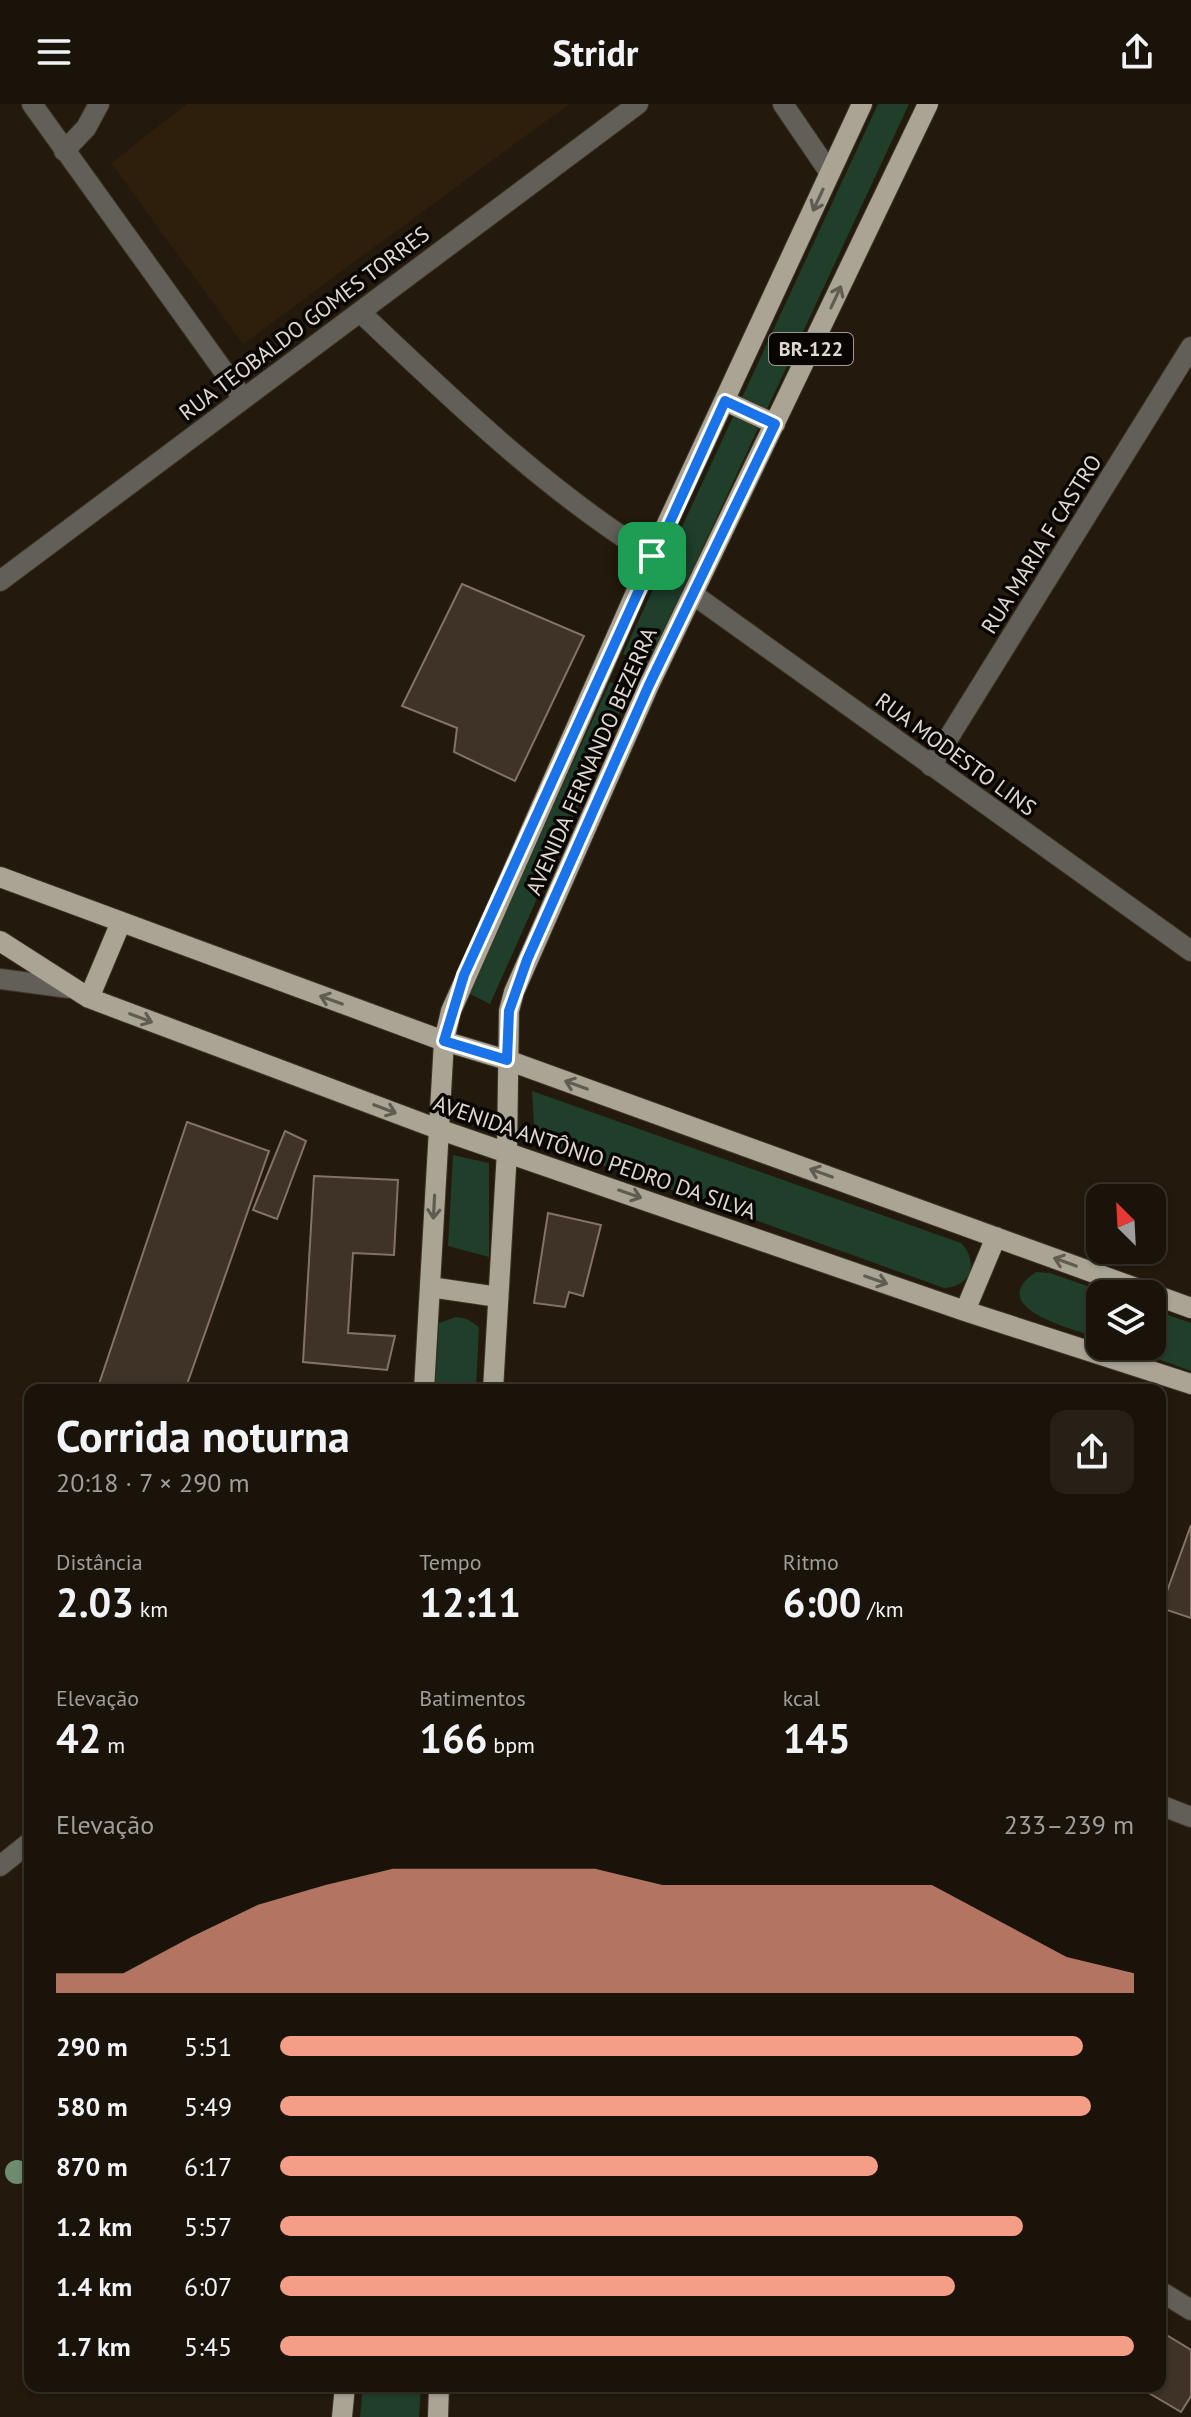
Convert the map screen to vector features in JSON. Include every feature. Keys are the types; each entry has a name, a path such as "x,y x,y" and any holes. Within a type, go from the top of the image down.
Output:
{"main road":[{"name":"AVENIDA FERNANDO BEZERRA","path":"424,1384 444,1041 464,975 601,677 652,556 862,104"},
{"name":"AVENIDA FERNANDO BEZERRA","path":"493,1384 507,1151 509,1011 514,992 649,685 928,104"},
{"path":"725,401 775,424"},
{"path":"0,877 444,1041 507,1060 1191,1308"},
{"path":"89,998 121,922"},
{"name":"AVENIDA ANTÔNIO PEDRO DA SILVA","path":"0,941 89,998 438,1129 965,1311 1191,1384"},
{"path":"965,1311 996,1237"},
{"path":"430,1287 498,1297"},
{"path":"342,2417 344,2392"},
{"path":"438,2417 439,2392"}],"street":[{"path":"32,104 243,398"},
{"path":"64,151 92,121 99,104"},
{"path":"783,104 830,173"},
{"name":"RUA TEOBALDO GOMES TORRES","path":"0,581 628,107"},
{"path":"360,312 506,449 612,531 652,556"},
{"name":"RUA MARIA F CASTRO","path":"931,766 1191,347"},
{"name":"RUA MODESTO LINS","path":"694,595 931,766 1188,942"},
{"path":"0,979 69,988"},
{"path":"1166,1807 1191,1817"},
{"path":"0,1866 24,1847"},
{"path":"1166,2295 1191,2310"}],"shaded area":[{"path":"187,104 569,104 243,344 111,163"}],"green space":[{"path":"878,104 909,104 648,665 623,654"},
{"path":"610,682 630,690 490,1004 468,993"},
{"path":"532,1091 961,1243 970,1257 970,1272 961,1283 944,1288 535,1141"},
{"path":"453,1155 489,1163 489,1257 448,1246"},
{"path":"1036,1272 1050,1273 1086,1286 1086,1333 1039,1316 1026,1307 1020,1296 1022,1285"},
{"path":"1166,1314 1191,1323 1191,1371 1161,1360 1166,1360"},
{"path":"456,1317 467,1319 479,1327 476,1384 435,1384 439,1323"},
{"path":"362,2392 421,2392 419,2417 360,2417"}],"building":[{"path":"462,584 584,636 515,781 454,752 457,728 402,706"},
{"path":"187,1122 269,1151 187,1384 99,1384"},
{"path":"285,1131 306,1141 277,1219 253,1210"},
{"path":"314,1176 398,1180 394,1255 353,1253 348,1333 395,1336 387,1370 303,1362"},
{"path":"548,1213 601,1225 583,1296 569,1292 565,1307 534,1303"},
{"path":"1191,1525 1191,1618 1166,1610 1166,1594"},
{"path":"1166,2335 1191,2350 1191,2396 1181,2412 1147,2392 1166,2392"}],"route":[{"path":"725,401 775,424 649,685 527,960 509,1011 507,1060 444,1041 464,975 607,664 652,556 725,401"}]}
